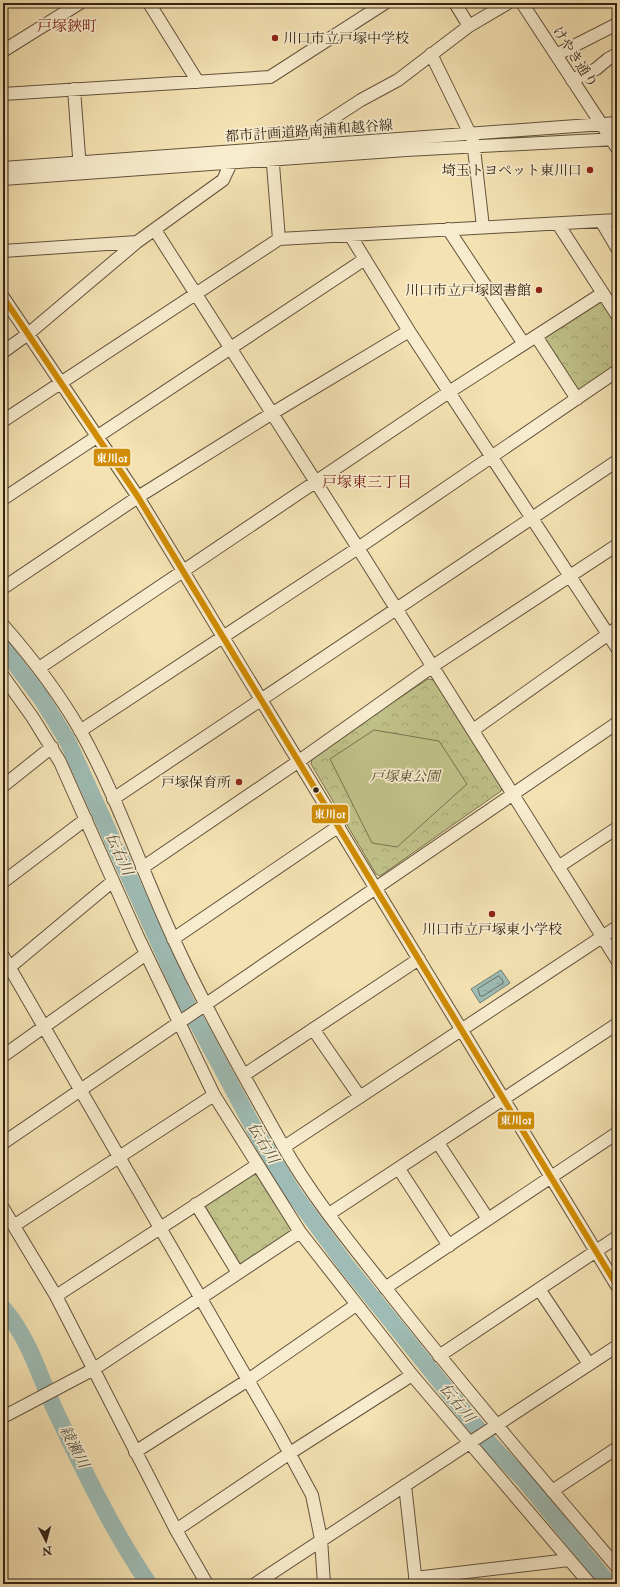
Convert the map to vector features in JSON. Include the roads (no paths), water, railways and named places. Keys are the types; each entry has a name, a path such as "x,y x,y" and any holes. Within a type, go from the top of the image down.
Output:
{"street":[{"path":"3,51 80,3"},
{"path":"149,3 198,82"},
{"path":"3,94 270,77 385,3"},
{"path":"455,3 469,26"},
{"path":"313,146 321,126 361,100 398,80 469,26 508,3"},
{"name":"けやき通り","path":"522,3 601,124 615,142"},
{"path":"556,55 617,24"},
{"path":"431,54 475,147 483,227"},
{"path":"572,80 596,69 617,54"},
{"path":"74,89 80,168"},
{"name":"都市計画道路南浦和越谷線","path":"3,168 80,168 230,163 313,146 617,123"},
{"name":"都市計画道路南浦和越谷線","path":"3,179 80,168 272,154 615,142"},
{"path":"272,154 279,239"},
{"path":"3,352 28,334 137,242 223,180 230,163"},
{"path":"3,421 279,239 617,220"},
{"path":"601,221 617,248"},
{"path":"558,224 617,315"},
{"path":"448,229 524,344"},
{"path":"154,230 397,609 617,960"},
{"path":"350,236 409,331 570,576 613,631 617,648"},
{"path":"3,251 137,242"},
{"path":"3,499 365,259"},
{"path":"39,668 449,392 603,293"},
{"path":"3,297 98,436 184,571 617,1286"},
{"path":"3,588 138,497 271,414 409,331"},
{"path":"536,336 577,398"},
{"path":"80,731 358,548 491,456 617,372"},
{"path":"113,799 617,461"},
{"path":"142,868 299,761 432,666 617,545"},
{"path":"3,625 39,668 80,731 113,799 203,1007 244,1075 284,1147 329,1214 492,1427 552,1491 617,1567"},
{"path":"473,730 613,631"},
{"path":"3,676 7,689 52,747 72,785 113,882 146,954 183,1021 214,1095 300,1232 412,1375 590,1584"},
{"path":"3,1143 617,723"},
{"path":"3,786 52,747"},
{"path":"3,882 86,819"},
{"path":"173,939 339,826"},
{"path":"558,866 617,828"},
{"path":"6,970 113,882"},
{"path":"284,1147 617,927"},
{"path":"3,1056 146,954"},
{"path":"3,956 6,970 44,1028 80,1089 290,1453 312,1495 322,1539 324,1584"},
{"path":"244,1075 420,959"},
{"path":"329,1214 617,1024"},
{"path":"313,1029 360,1097"},
{"path":"15,1225 214,1095"},
{"path":"385,1288 550,1176 617,1133"},
{"path":"438,1143 488,1219"},
{"path":"56,1296 257,1165"},
{"path":"399,1169 449,1246"},
{"path":"196,1204 238,1273"},
{"path":"3,1208 15,1225 56,1296 90,1372 136,1452 176,1530 207,1584"},
{"path":"7,1415 90,1372 300,1232"},
{"path":"439,1356 617,1237"},
{"path":"539,1289 588,1364"},
{"path":"136,1452 248,1380 356,1305"},
{"path":"255,1584 617,1346"},
{"path":"176,1530 290,1453 412,1375"},
{"path":"552,1491 617,1448"},
{"path":"404,1485 416,1581 569,1560"}],"water":[{"path":"501,970 510,983 480,1003 471,989"}],"waterway":[{"name":"伝右川","path":"3,648 41,698 67,740 185,1000 256,1132 293,1193 346,1265 491,1445 525,1481 609,1584"},
{"name":"綾瀬川","path":"3,1308 27,1344 55,1410 110,1521 149,1584"}],"place":[{"name":"川口市立戸塚中学校","path":"275,38"},
{"name":"埼玉トヨペット東川口","path":"590,170"},
{"name":"川口市立戸塚図書館","path":"539,290"},
{"name":"戸塚保育所","path":"239,782"},
{"name":"川口市立戸塚東小学校","path":"492,914"}],"district":[{"name":"戸塚鋏町","path":"67,26"},
{"name":"戸塚東三丁目","path":"367,482"}],"park label":[{"name":"戸塚東公園","path":"405,776"}]}
